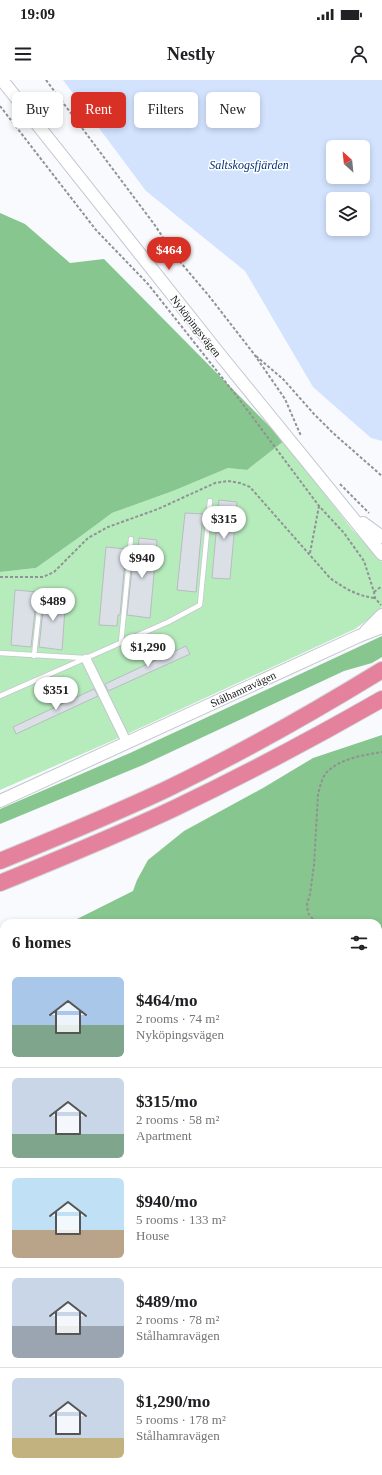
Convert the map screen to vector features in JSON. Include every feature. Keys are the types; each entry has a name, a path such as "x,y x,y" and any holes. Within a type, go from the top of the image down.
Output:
{"highway":[{"path":"0,861 76,830 167,789 242,751 311,713 382,670"},
{"path":"0,883 84,849 175,808 330,729 382,699"}],"main road":[{"name":"Nyköpingsvägen","path":"2,80 220,356 382,554"},
{"name":"Nyköpingsvägen","path":"318,476 369,521 382,543"},
{"path":"369,521 382,537"},
{"name":"Stålhamravägen","path":"359,636 374,624 382,614"},
{"name":"Stålhamravägen","path":"0,801 359,636 382,627"}],"street":[{"path":"86,659 127,743"}],"lane":[{"path":"0,696 122,643 168,622 200,605 210,501"},
{"path":"122,643 131,539"},
{"path":"34,656 40,592"},
{"path":"0,653 86,659"}],"path":[{"path":"46,80 154,224 176,257 209,296 254,354 285,399 303,442"},
{"path":"0,106 96,230 148,284 234,393 319,506 344,534 364,562 375,598 382,607"},
{"path":"254,354 283,379 314,414 338,437 382,476"},
{"path":"0,577 43,577 54,572 88,538 108,527 158,509 215,483 228,481 240,483 250,487 310,553 330,578 346,589 363,596 375,598"},
{"path":"339,483 369,521"},
{"path":"310,553 319,506"},
{"path":"374,592 382,586"},
{"path":"313,919 308,913 307,904 314,865 317,801 320,784 327,771 342,762 361,756 382,752"}],"green space":[{"path":"0,213 25,224 70,263 104,259 284,441 247,470 228,468 173,491 112,513 36,568 0,572"},
{"path":"284,441 351,528 382,562 382,606 380,611 355,629 114,740 0,790 0,572 36,568 112,513 173,491 228,468 247,470"},
{"path":"382,636 382,657 372,663 344,671 143,765 0,824 0,809 130,753"},
{"path":"382,735 382,919 77,919 133,891 148,860 184,831 263,788 313,758"}],"water":[{"name":"Saltskogsfjärden","path":"63,80 382,80 382,441 371,438 313,387 245,271 146,191 99,128 126,128 126,92 72,92"}],"building":[{"path":"219,500 237,502 230,579 212,578"},
{"path":"185,513 203,514 196,592 177,590"},
{"path":"139,538 157,540 150,618 127,615 134,550 138,550"},
{"path":"106,547 126,549 120,615 118,615 117,626 99,625"},
{"path":"15,590 37,592 31,647 11,645"},
{"path":"45,593 66,595 62,650 39,647"},
{"path":"186,646 190,654 108,691 105,684"},
{"path":"94,689 98,696 16,734 13,727"}]}
